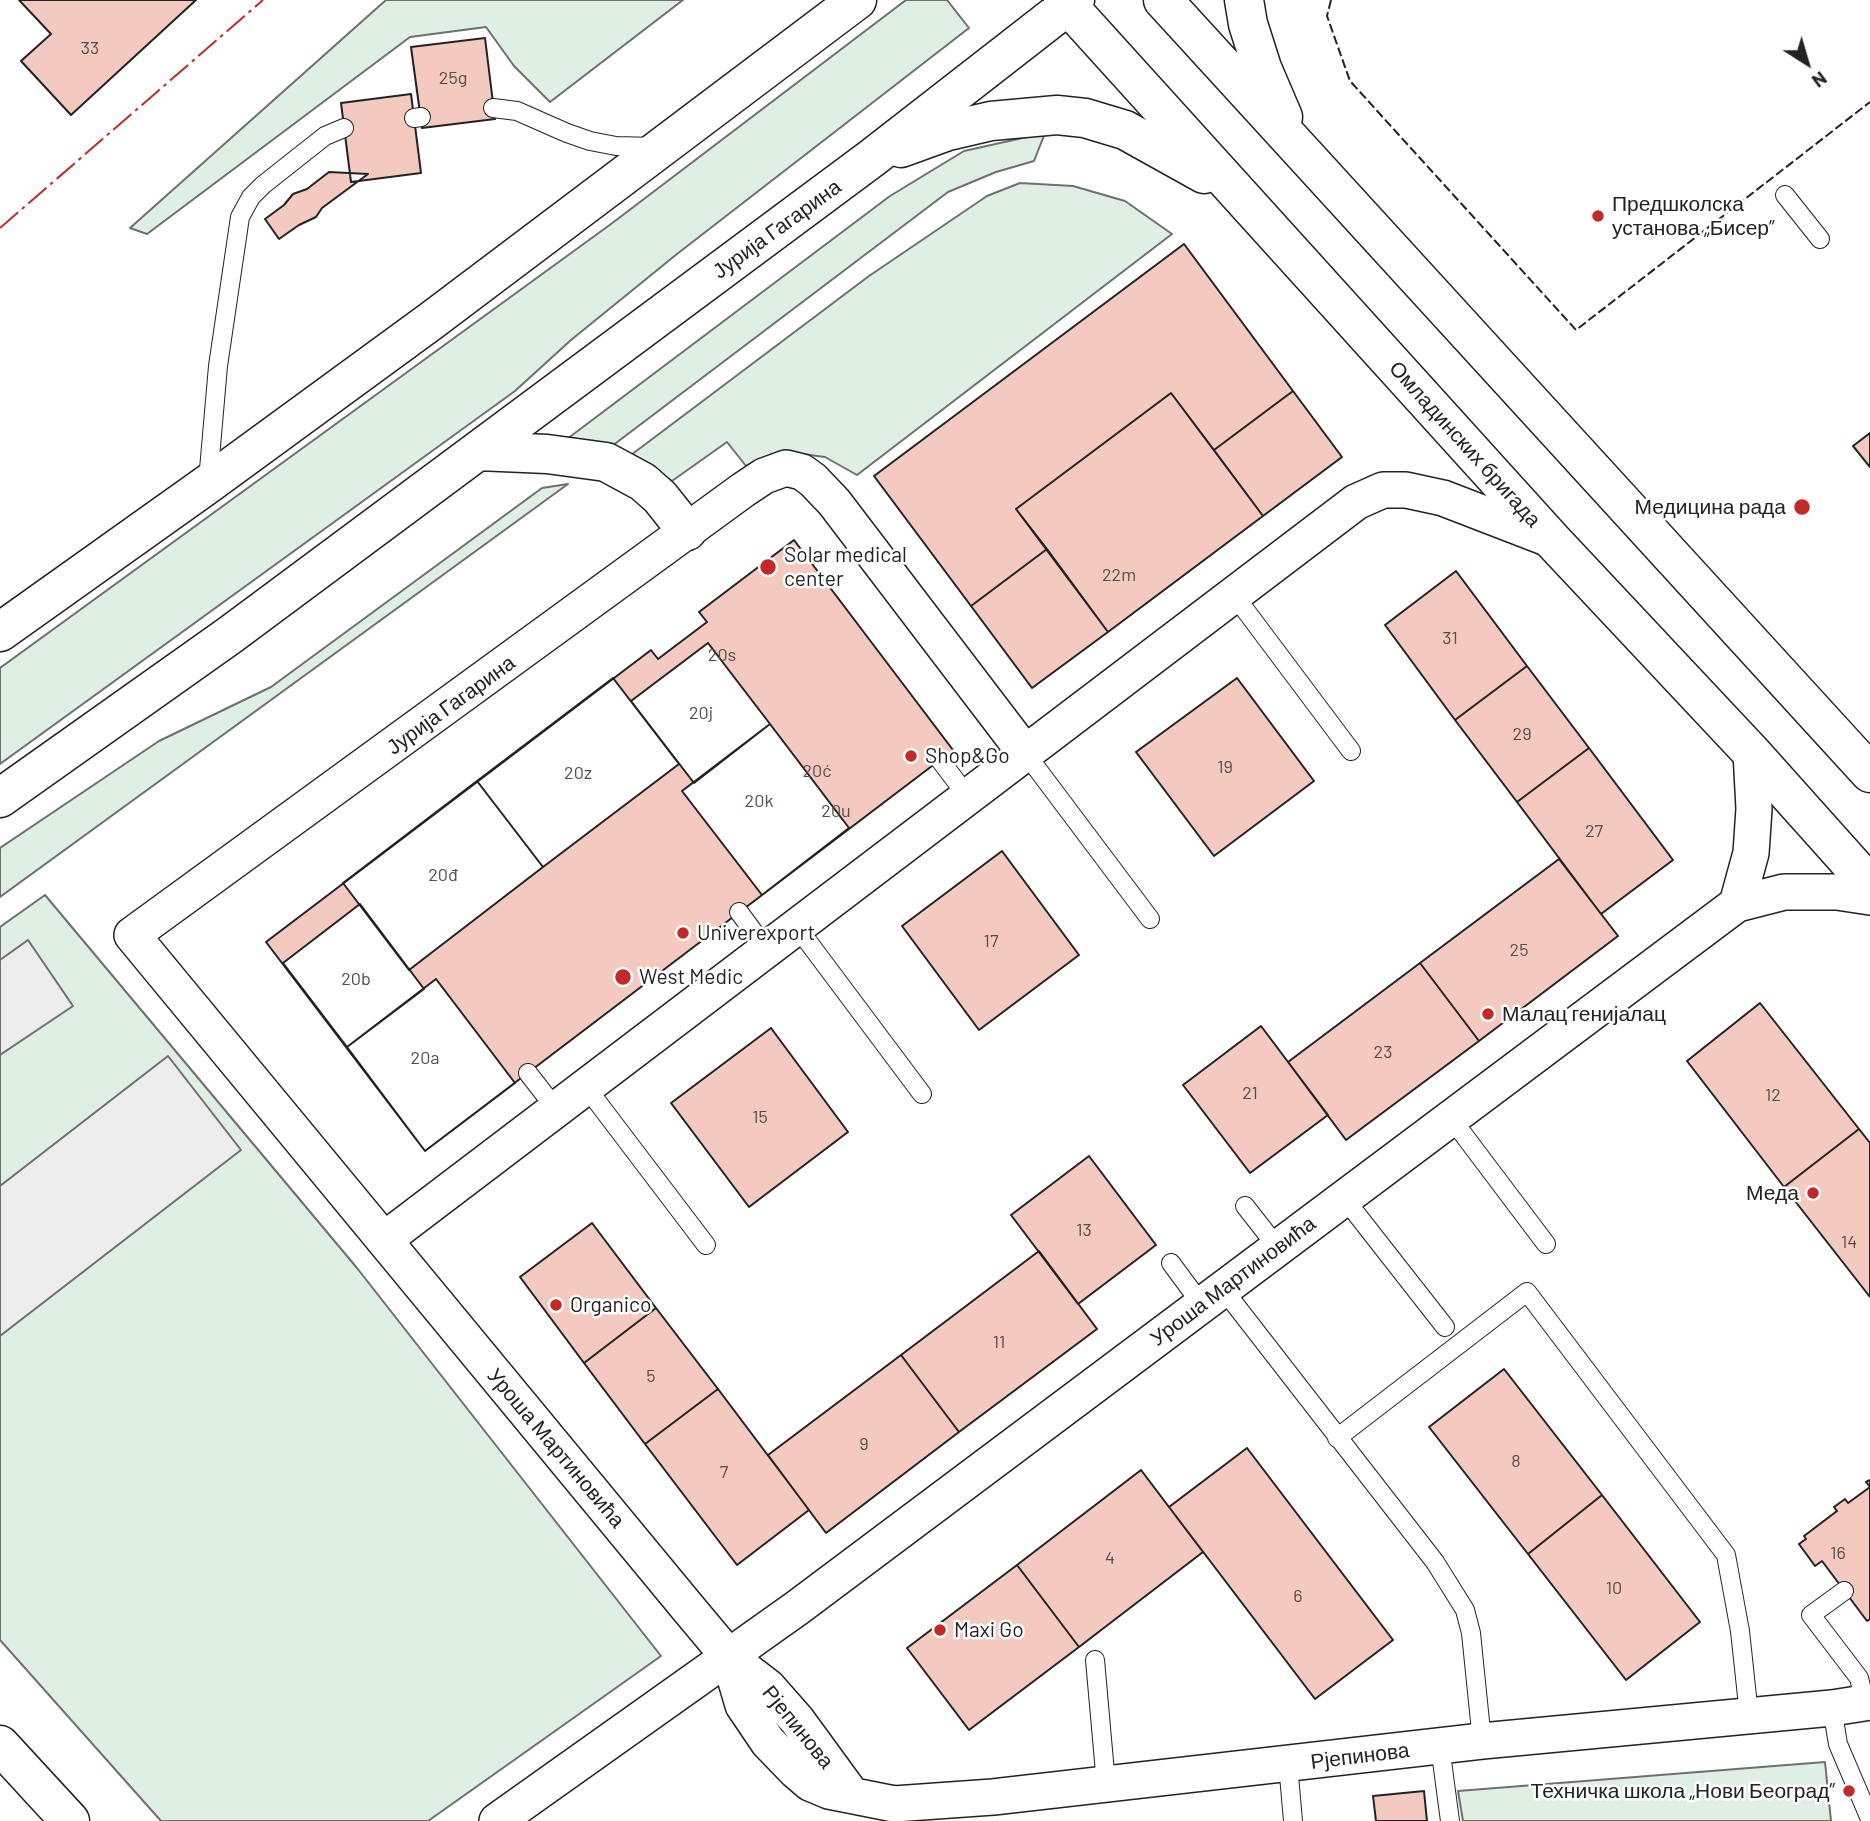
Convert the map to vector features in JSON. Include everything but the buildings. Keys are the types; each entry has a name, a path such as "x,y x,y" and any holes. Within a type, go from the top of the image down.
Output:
{"main road":[{"path":"0,632 208,484 662,148 829,13 857,0"},
{"path":"1163,0 1870,773"},
{"path":"1244,0 1248,24 1262,68 1295,144"},
{"name":"Јурија Гагарина","path":"0,797 229,635 872,158 1069,2"},
{"name":"Омладинских бригада","path":"1069,2 1238,195 1870,885"},
{"path":"872,158 948,131 991,121 1057,115 1085,118 1125,130 1238,195"},
{"path":"478,451 547,454 606,462 643,482 660,497 687,531"},
{"path":"0,1745 70,1821"}],"street":[{"name":"Јурија Гагарина","path":"384,1240 132,935 687,531 764,477 786,468 802,472 834,502 1026,754"},
{"path":"384,1240 1356,502 1383,490 1406,490 1443,498 1552,540"},
{"path":"1737,904 1751,853 1754,808 1751,752"},
{"name":"Уроша Мартиновића","path":"498,1821 729,1657 1737,904 1797,891 1837,892 1870,897"},
{"name":"Уроша Мартиновића","path":"384,1240 729,1657"},
{"name":"Рјепинова","path":"729,1657 768,1687 797,1720 851,1794 877,1802 920,1804 1482,1741 1856,1704"}],"lane":[{"path":"493,108 517,110 590,141 616,146 662,148"},
{"path":"208,484 218,366 240,217 251,197 263,185 325,136 344,128"},
{"path":"1785,195 1820,239"},
{"path":"1234,595 1351,751"},
{"path":"1026,754 1150,919"},
{"path":"940,760 968,797"},
{"path":"739,912 767,950"},
{"path":"797,927 922,1094"},
{"path":"528,1073 556,1109"},
{"path":"586,1087 706,1245"},
{"path":"1451,1118 1546,1244"},
{"path":"1344,1198 1445,1327"},
{"path":"1245,1206 1278,1248"},
{"path":"1171,1263 1212,1297 1337,1438 1435,1562 1465,1611 1471,1633 1482,1741"},
{"path":"1337,1438 1527,1292 1726,1555 1732,1580 1749,1715"},
{"path":"1844,1591 1811,1615 1859,1678 1856,1704 1838,1744 1870,1819"},
{"path":"1095,1660 1106,1784"},
{"path":"1440,1746 1450,1821"},
{"path":"1288,1764 1293,1821"}],"green space":[{"path":"386,0 683,0 550,102 514,66 486,27 410,37 147,234 130,228"},
{"path":"906,0 947,0 969,28 677,254 571,340 515,391 0,764 0,668 611,224"},
{"path":"1045,133 1034,161 996,172 948,192 612,446 563,442 890,196 964,151"},
{"path":"1020,183 1073,186 1125,201 1172,234 857,475 825,457 780,451 746,466 727,442 672,481 627,458 869,276 987,196"},
{"path":"568,484 0,897 0,848 159,741 271,687 542,488"},
{"path":"45,895 357,1268 661,1656 428,1821 161,1821 0,1640 0,927"},
{"path":"1825,1762 1831,1821 1463,1821 1458,1791"}],"shaded area":[{"path":"28,940 73,1006 0,1055 0,960"},
{"path":"168,1056 241,1150 0,1336 0,1186"}],"fence":[{"path":"1331,0 1327,16 1350,81 1576,330 1870,102"}],"power":[{"path":"0,228 263,0"}],"place":[{"name":"Предшколска установа „Бисер”","path":"1598,216"},
{"name":"Медицина рада","path":"1802,507"},
{"name":"Solar medical center","path":"768,567"},
{"name":"Shop&Go","path":"911,756"},
{"name":"Univerexport","path":"683,933"},
{"name":"West Medic","path":"623,977"},
{"name":"Малац генијалац","path":"1488,1014"},
{"name":"Меда","path":"1813,1193"},
{"name":"Organico","path":"556,1305"},
{"name":"Maxi Go","path":"940,1630"},
{"name":"Техничка школа „Нови Београд”","path":"1849,1791"}]}
